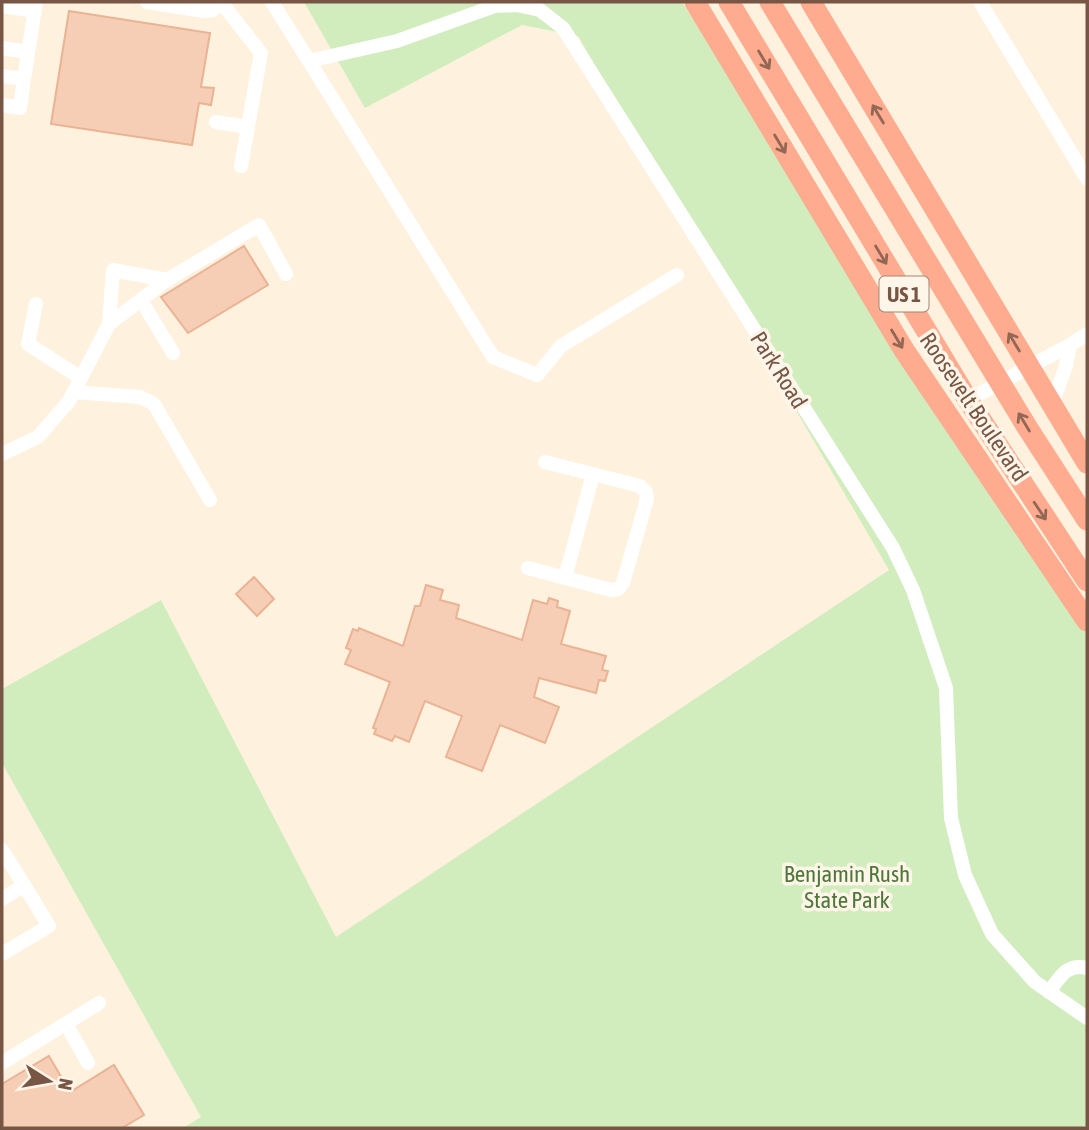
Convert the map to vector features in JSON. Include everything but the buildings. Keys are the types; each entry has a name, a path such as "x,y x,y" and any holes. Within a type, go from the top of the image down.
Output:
{"highway":[{"name":"Roosevelt Boulevard","path":"695,2 904,350 1087,621"},
{"name":"Roosevelt Boulevard","path":"729,2 968,400 1087,581"},
{"name":"Roosevelt Boulevard","path":"771,2 1000,382 1087,520"},
{"path":"811,2 1087,463"}],"street":[{"path":"147,2 204,11 213,9 221,2 261,52 241,166"},
{"path":"272,2 493,357 537,375 561,346 677,275"},
{"path":"980,2 1087,179"},
{"name":"Park Road","path":"309,61 397,41 495,6 517,5 540,10 563,28 893,548 913,590 946,688 951,818 965,875 992,934 1035,982 1087,1018"},
{"path":"2,6 36,6 20,108 2,105"},
{"path":"2,48 28,52"},
{"path":"2,76 24,79"},
{"path":"216,122 248,127"},
{"path":"109,324 167,280 259,225 286,274"},
{"path":"2,454 38,437 74,390 109,324 113,270 167,280"},
{"path":"141,300 173,353"},
{"path":"37,304 28,344 74,390 140,397 154,404 210,500"},
{"path":"968,400 1087,334"},
{"path":"1052,404 1066,366 1070,345"},
{"path":"528,568 611,590 618,589 623,583 647,499 646,492 640,486 545,462"},
{"path":"565,578 593,474"},
{"path":"2,850 49,926 2,954"},
{"path":"2,899 24,885"},
{"path":"1049,992 1066,970 1076,965 1087,968"},
{"path":"2,1063 99,1003"},
{"path":"66,1024 88,1063"}],"green space":[{"name":"Benjamin Rush State Park","path":"304,2 682,2 1087,632 1087,1128 183,1128 201,1117 2,763 2,689 161,600 336,937 889,570 578,36 522,25 365,108"}]}
